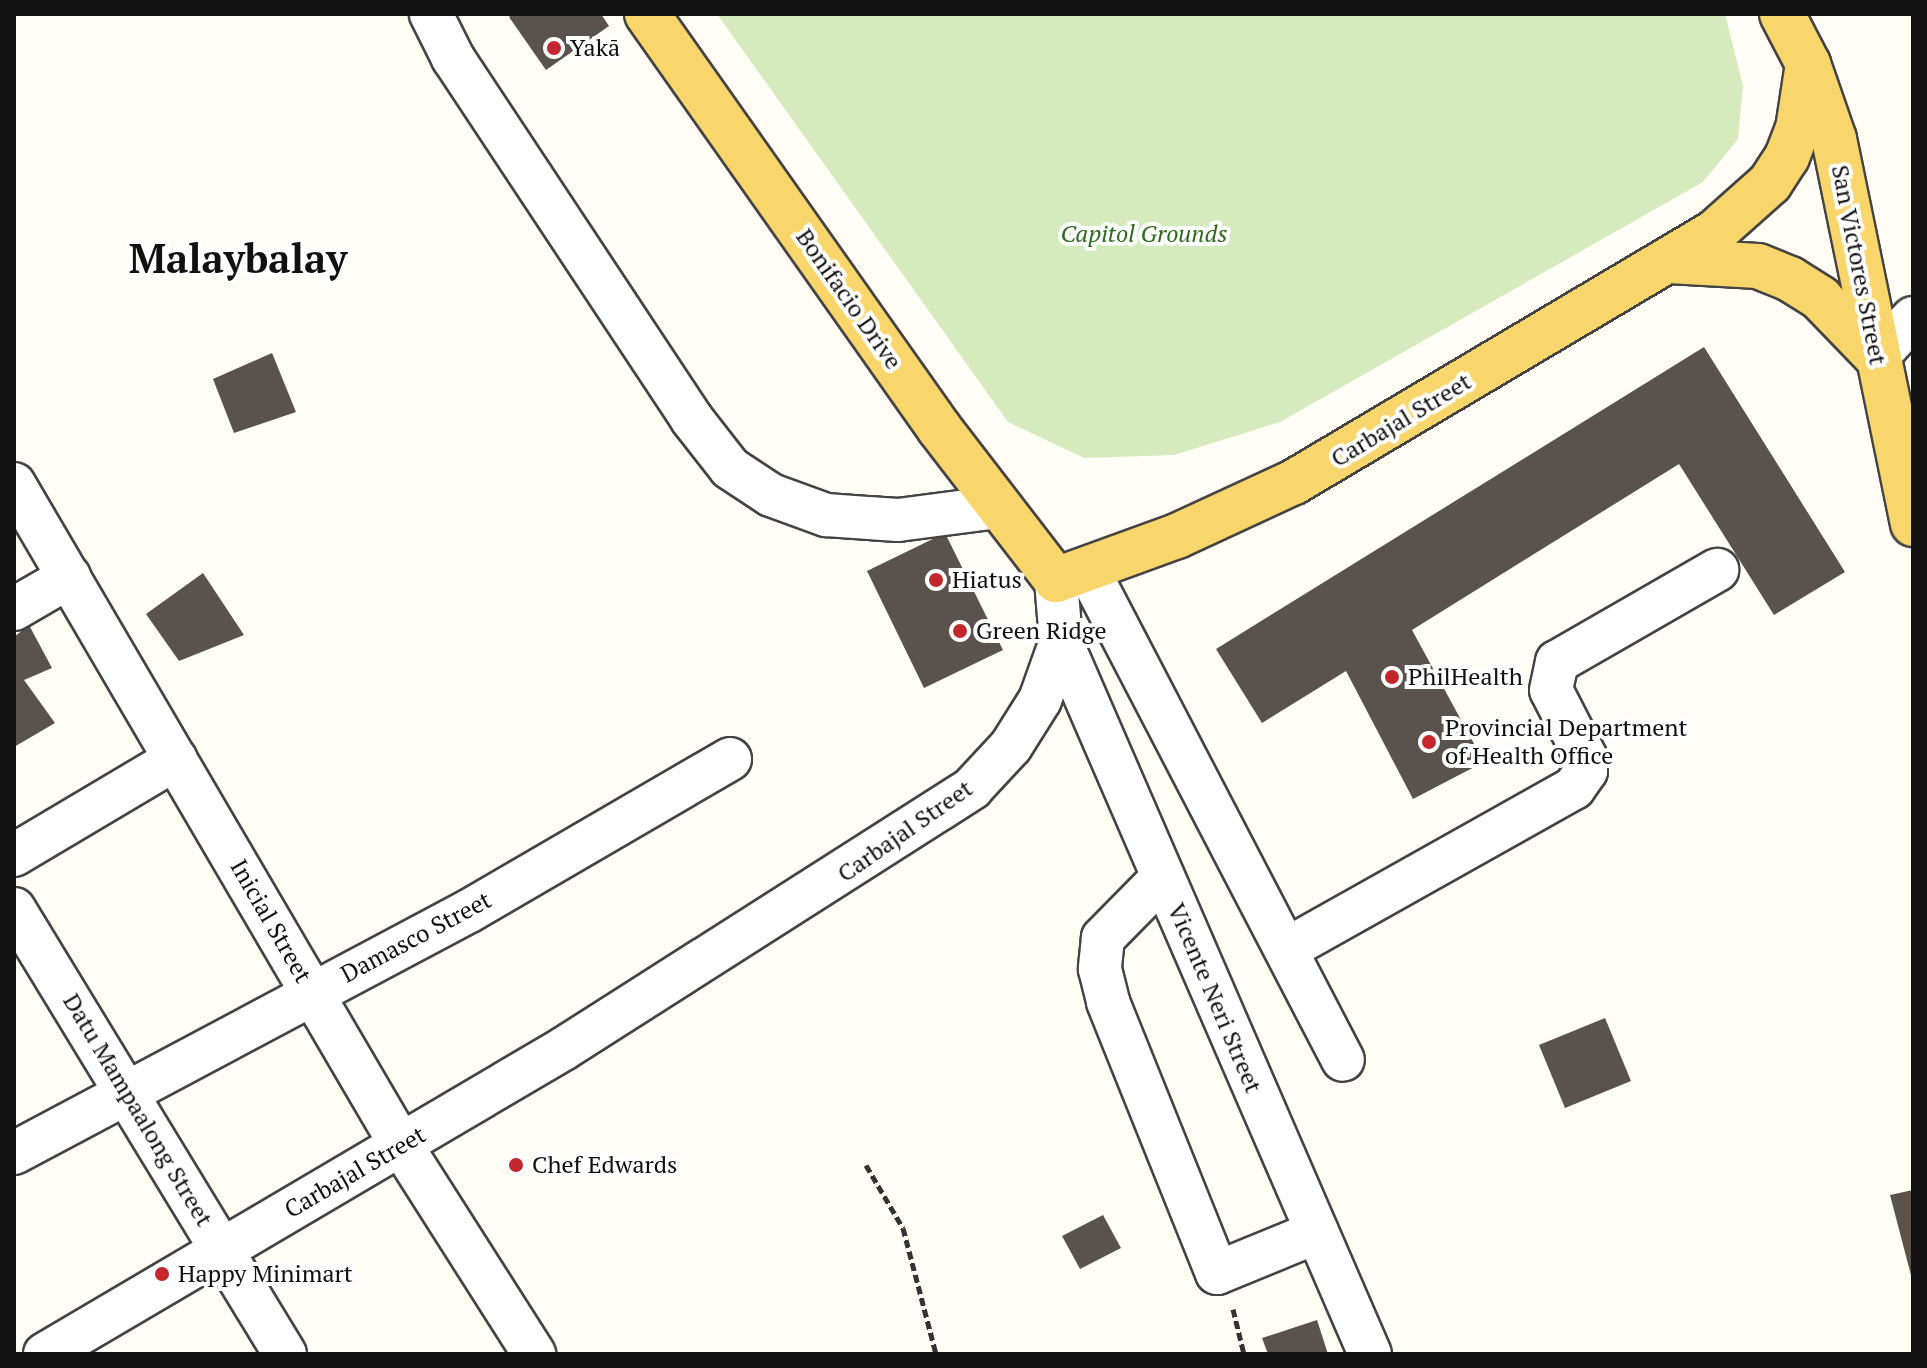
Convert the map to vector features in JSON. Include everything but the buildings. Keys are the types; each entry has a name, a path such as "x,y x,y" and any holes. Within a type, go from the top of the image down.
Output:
{"main road":[{"name":"Bonifacio Drive","path":"647,14 998,507 1072,575"},
{"name":"San Victores Street","path":"1782,14 1808,64 1837,151 1913,524"},
{"name":"Carbajal Street","path":"1072,575 1294,482 1669,261 1746,208 1770,183 1798,129 1808,64"},
{"path":"1669,261 1758,266 1790,279 1837,313 1877,357"}],"street":[{"path":"431,14 461,72 691,418 730,468 771,495 826,515 898,520 998,507"},
{"path":"1877,357 1913,318"},
{"name":"Inicial Street","path":"14,484 401,1145 534,1354"},
{"path":"1287,949 1574,788 1586,771 1586,758 1551,690 1557,662 1717,570"},
{"path":"1072,575 1287,949 1343,1060"},
{"name":"Carbajal Street","path":"45,1354 401,1145 782,913 972,788 1011,746 1040,700 1061,641 1072,575"},
{"path":"14,609 69,577"},
{"name":"Vicente Neri Street","path":"1061,641 1370,1354"},
{"path":"14,855 176,759"},
{"name":"Damasco Street","path":"14,1153 482,904 730,759"},
{"path":"1163,877 1103,938 1100,969 1108,1002 1217,1273 1317,1232"},
{"name":"Datu Mampaalong Street","path":"14,909 130,1092 285,1354"}],"path":[{"path":"866,1165 903,1228 936,1354"}],"green space":[{"name":"Capitol Grounds","path":"717,14 1725,14 1743,86 1738,139 1703,182 1280,422 1174,455 1084,458 1008,422"}],"place":[{"name":"Yakā","path":"554,48"},
{"name":"Hiatus","path":"936,580"},
{"name":"Green Ridge","path":"960,631"},
{"name":"PhilHealth","path":"1392,677"},
{"name":"Provincial Department of Health Office","path":"1429,742"},
{"name":"Chef Edwards","path":"516,1165"},
{"name":"Happy Minimart","path":"162,1274"}],"district":[{"name":"Malaybalay","path":"238,258"}]}
